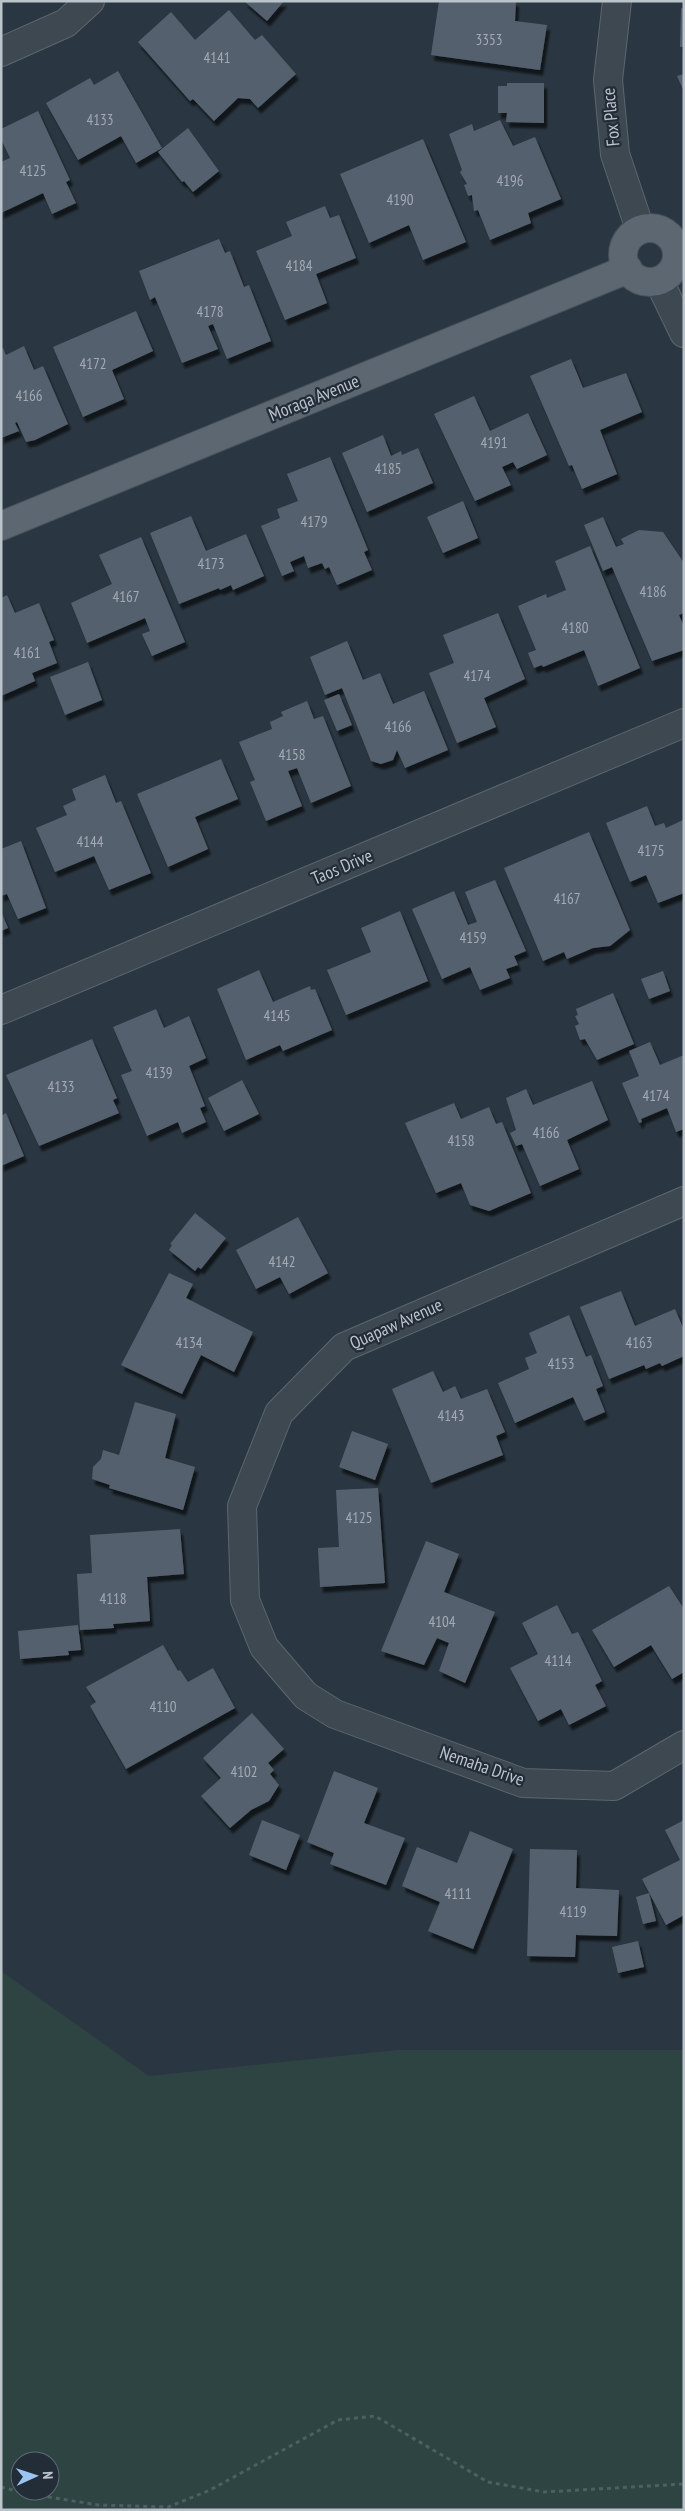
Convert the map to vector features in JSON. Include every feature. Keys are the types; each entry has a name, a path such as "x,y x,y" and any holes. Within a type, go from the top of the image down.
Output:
{"main road":[{"path":"652,227 662,229 679,240 673,269 659,281 640,280 628,269 623,253 625,245 630,237 640,229 652,227"},
{"name":"Moraga Avenue","path":"1,526 628,269"}],"street":[{"path":"1,52 66,23 90,1"},
{"name":"Fox Place","path":"617,1 608,80 615,154 640,229"},
{"path":"659,281 684,333"},
{"name":"Taos Drive","path":"1,1010 684,723"},
{"name":"Quapaw Avenue","path":"335,1714 306,1696 264,1647 245,1600 242,1506 280,1413 344,1347 684,1201"},
{"name":"Nemaha Drive","path":"335,1714 523,1783 614,1786 684,1745"}],"path":[{"path":"1,2486 24,2493 98,2505 168,2507 210,2490 338,2420 375,2416 488,2482 544,2492 684,2484"}],"green space":[{"path":"1,1971 149,2076 397,2050 684,2050 684,2510 1,2510"}],"building":[{"path":"244,1 284,1 267,21"},
{"path":"439,1 516,1 515,21 547,25 540,70 431,55"},
{"path":"681,8 684,9 684,47 680,47"},
{"path":"229,10 255,40 262,35 296,74 258,108 250,99 238,98 214,121 193,99 190,101 138,42 171,12 195,40"},
{"path":"118,71 162,148 136,163 121,136 78,160 46,103 90,78 94,85"},
{"path":"684,74 684,92 677,76"},
{"path":"507,83 544,83 544,123 506,122 507,113 498,113 498,86 507,86"},
{"path":"38,111 70,180 66,182 76,203 52,214 43,193 1,213 1,162 10,158 1,139 1,129"},
{"path":"500,120 513,146 535,137 561,199 528,213 531,223 490,240 478,210 474,211 472,195 468,196 464,185 467,184 460,172 462,170 449,134 472,124 474,131"},
{"path":"188,128 219,171 193,192 184,181 182,182 158,152"},
{"path":"423,139 466,242 423,260 409,225 369,243 340,174"},
{"path":"325,206 330,218 339,215 356,258 316,274 327,303 285,320 256,251 292,236 286,222"},
{"path":"219,239 225,253 230,251 244,287 249,285 271,341 227,359 213,324 208,326 218,349 182,363 155,297 150,300 139,271"},
{"path":"136,311 153,351 112,370 124,399 83,417 53,347"},
{"path":"24,346 34,370 43,366 68,424 35,440 26,442 17,422 15,423 19,431 1,438 1,349 3,348 6,355"},
{"path":"571,359 583,388 626,373 642,412 600,430 617,474 582,489 572,465 569,466 530,376"},
{"path":"474,396 490,431 528,413 547,455 517,469 513,462 502,467 511,485 475,501 434,414"},
{"path":"383,435 391,456 401,451 402,455 418,448 433,483 367,512 342,453"},
{"path":"330,457 368,550 364,552 372,570 337,585 329,567 325,569 322,563 308,568 304,556 290,562 294,571 282,576 261,526 280,518 277,509 298,501 287,474"},
{"path":"463,501 478,538 443,553 427,517"},
{"path":"191,516 206,551 246,534 264,576 233,590 231,585 220,590 219,588 179,604 150,533"},
{"path":"603,517 616,547 624,544 621,539 639,530 663,532 684,563 684,613 679,615 684,627 684,650 652,661 612,567 603,571 584,525"},
{"path":"141,537 185,642 152,656 142,634 150,631 145,618 87,643 71,603 112,584 99,555"},
{"path":"590,546 640,668 598,686 584,650 543,667 542,665 534,668 528,653 536,650 518,606 546,594 547,598 566,590 555,561"},
{"path":"7,595 15,613 39,603 54,640 49,642 57,663 32,673 35,681 1,696 1,598"},
{"path":"498,613 525,679 484,698 496,727 457,743 429,673 454,663 443,635"},
{"path":"347,641 363,680 380,673 393,704 424,691 448,750 405,768 397,750 393,760 381,764 371,761 342,688 325,695 310,657"},
{"path":"88,662 102,700 65,715 50,677"},
{"path":"339,694 352,725 337,731 324,700"},
{"path":"307,701 314,719 323,716 351,786 311,803 297,768 288,771 302,806 266,821 250,782 255,780 239,742 272,729 270,722 283,716 281,712"},
{"path":"221,759 238,799 195,817 208,849 168,867 137,794"},
{"path":"105,775 116,803 121,801 151,873 109,890 94,856 55,872 36,828 67,815 63,806 76,800 72,789"},
{"path":"647,806 655,826 664,823 666,828 683,820 684,823 684,893 658,903 646,875 630,882 606,823"},
{"path":"589,832 630,930 610,946 593,948 567,959 564,952 543,961 504,868"},
{"path":"21,841 46,908 18,919 7,894 1,896 1,849"},
{"path":"495,880 526,951 514,956 518,965 506,969 510,978 480,990 470,967 442,979 412,909 454,891 468,925 477,922 465,892"},
{"path":"1,911 8,928 1,931"},
{"path":"400,911 428,981 346,1015 327,970 371,952 361,928"},
{"path":"259,970 273,1002 310,986 311,990 315,989 332,1030 283,1051 280,1045 246,1060 217,989"},
{"path":"663,971 670,991 649,999 641,979"},
{"path":"613,993 634,1044 597,1060 585,1039 580,1040 575,1026 579,1024 575,1016 578,1015 576,1009"},
{"path":"156,1009 164,1028 189,1016 206,1058 189,1066 205,1106 200,1108 206,1122 182,1133 178,1122 147,1136 121,1075 132,1071 113,1027"},
{"path":"92,1039 117,1098 113,1100 119,1113 39,1146 6,1075"},
{"path":"650,1042 660,1065 684,1055 684,1129 676,1132 667,1108 641,1119 642,1122 639,1123 622,1083 639,1076 629,1051"},
{"path":"242,1080 259,1114 224,1131 208,1098"},
{"path":"592,1081 608,1120 567,1140 579,1169 540,1186 522,1144 516,1146 510,1133 516,1130 506,1098 526,1089 533,1105"},
{"path":"454,1103 461,1119 489,1107 496,1124 502,1122 531,1193 489,1211 470,1205 461,1183 436,1193 405,1123"},
{"path":"6,1113 24,1156 1,1166 1,1116"},
{"path":"195,1213 226,1238 201,1269 198,1267 195,1271 169,1250 172,1245 170,1244"},
{"path":"298,1217 328,1273 289,1294 280,1277 256,1289 236,1250"},
{"path":"169,1273 193,1284 186,1298 253,1332 234,1372 201,1355 182,1394 121,1365"},
{"path":"621,1291 635,1326 675,1309 684,1330 684,1356 662,1366 660,1363 646,1369 644,1365 609,1379 580,1307"},
{"path":"569,1315 586,1357 591,1355 603,1386 596,1389 605,1412 584,1421 573,1397 515,1423 498,1383 529,1369 525,1358 537,1353 529,1333"},
{"path":"433,1371 443,1392 455,1386 461,1399 487,1389 505,1432 496,1436 503,1455 431,1483 392,1389"},
{"path":"135,1402 176,1414 165,1458 195,1467 183,1510 109,1488 110,1485 92,1479 93,1467 101,1459 103,1450 119,1455"},
{"path":"352,1431 388,1444 375,1480 339,1467"},
{"path":"378,1488 385,1583 320,1587 318,1548 339,1547 336,1490"},
{"path":"180,1529 184,1574 147,1577 150,1621 113,1624 114,1628 80,1630 77,1574 92,1573 90,1535"},
{"path":"426,1541 459,1554 444,1592 495,1612 465,1683 439,1671 449,1643 437,1638 424,1665 381,1651"},
{"path":"669,1586 684,1609 684,1672 672,1679 651,1645 614,1667 592,1630"},
{"path":"557,1605 572,1634 578,1632 602,1681 595,1685 606,1706 569,1725 561,1709 538,1721 510,1668 538,1654 522,1623"},
{"path":"78,1625 81,1650 68,1651 69,1655 20,1659 18,1631"},
{"path":"163,1645 178,1671 180,1670 188,1682 213,1668 235,1708 126,1769 90,1706 96,1702 86,1687"},
{"path":"252,1713 284,1749 268,1763 274,1770 270,1774 279,1785 269,1801 251,1810 230,1828 201,1796 221,1778 203,1758"},
{"path":"334,1771 378,1788 364,1823 405,1838 386,1885 330,1864 334,1853 307,1842"},
{"path":"262,1820 300,1835 286,1870 249,1855"},
{"path":"684,1820 684,1915 666,1925 642,1879 680,1860 665,1830"},
{"path":"470,1831 513,1849 473,1949 428,1931 440,1902 402,1886 417,1847 457,1863"},
{"path":"530,1849 577,1850 576,1888 619,1890 617,1936 576,1935 575,1957 527,1956"},
{"path":"649,1893 656,1921 643,1924 636,1897"},
{"path":"638,1941 644,1967 618,1973 612,1947"}]}
